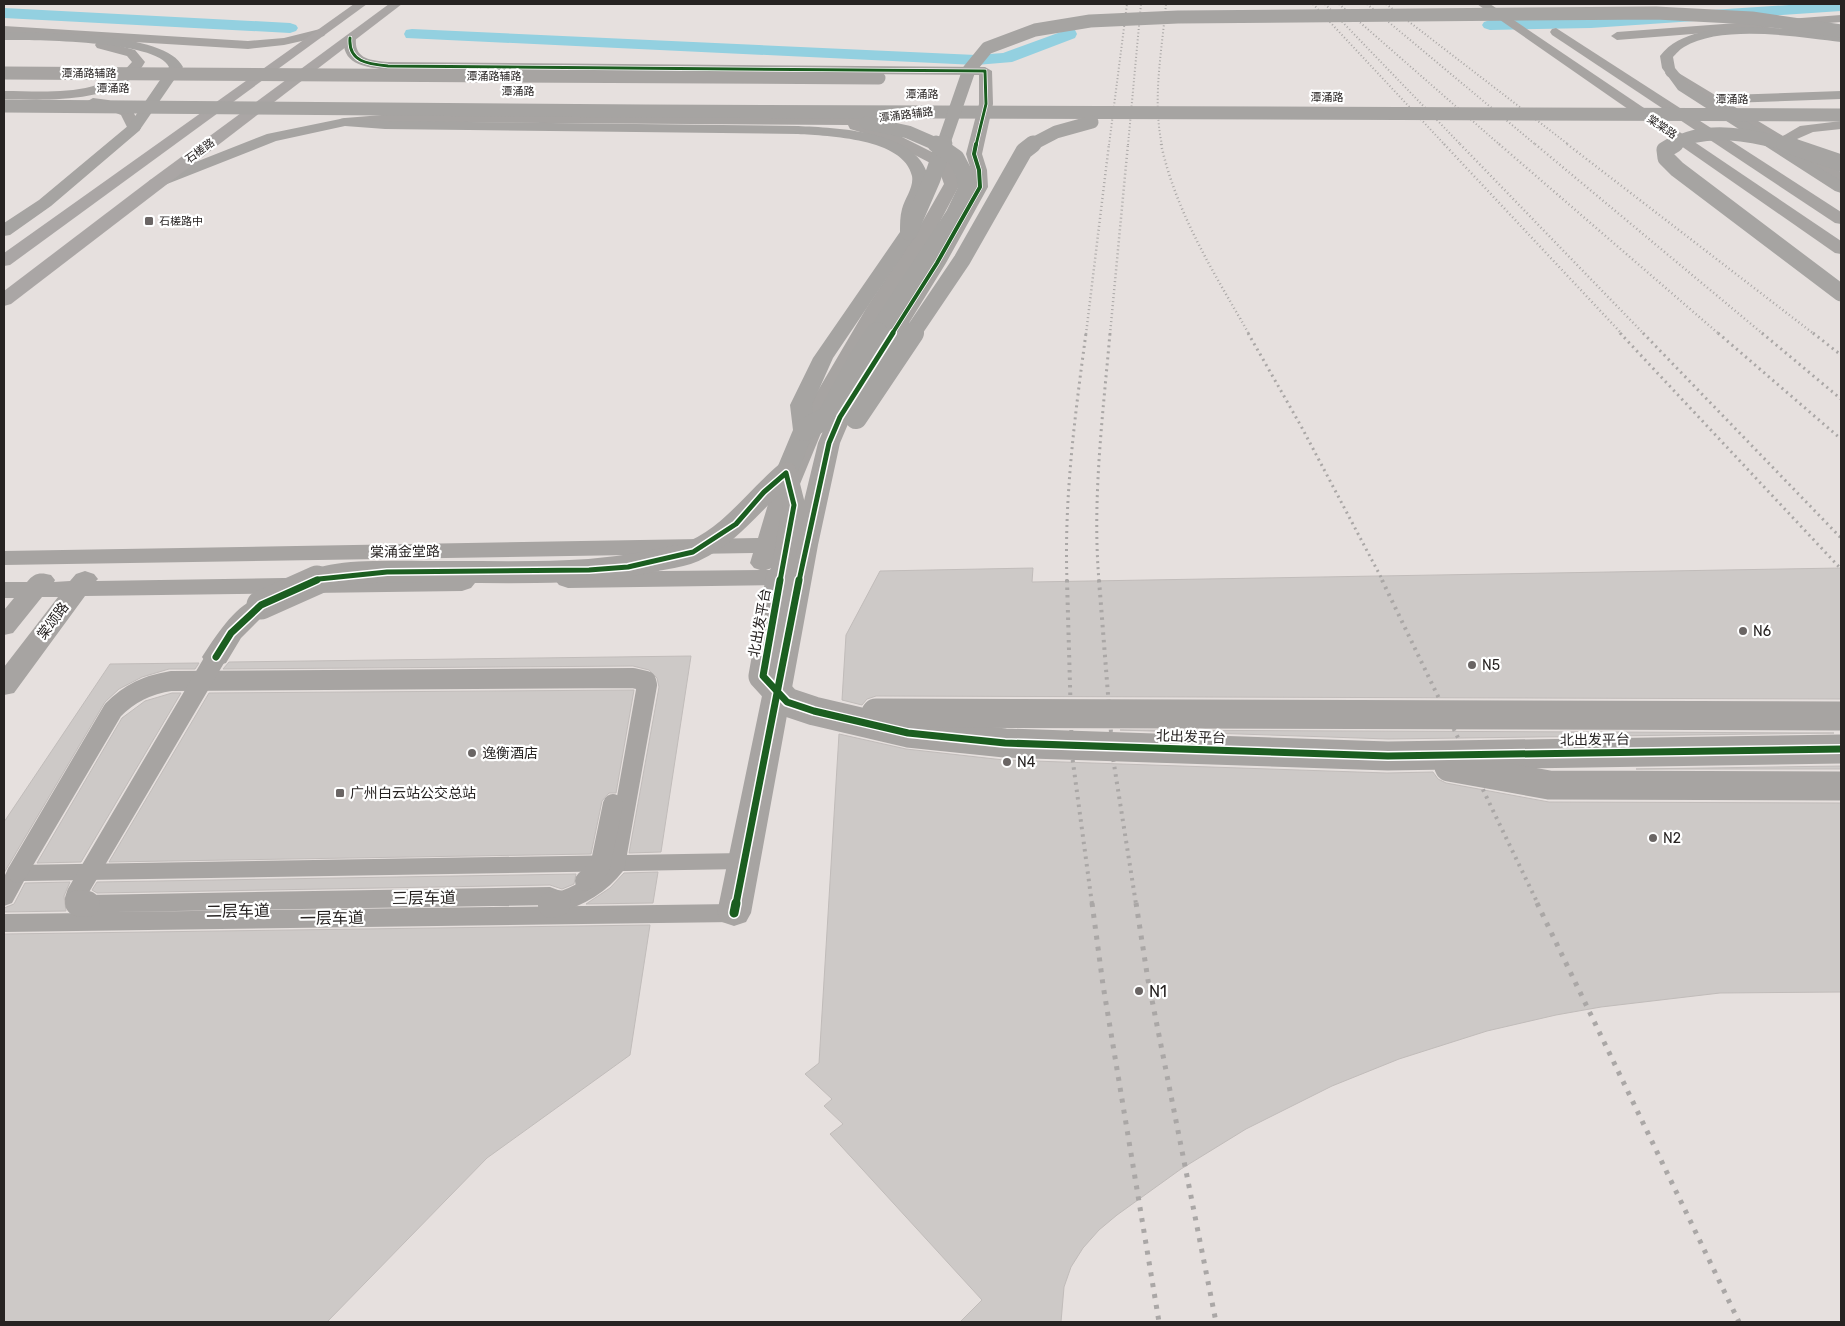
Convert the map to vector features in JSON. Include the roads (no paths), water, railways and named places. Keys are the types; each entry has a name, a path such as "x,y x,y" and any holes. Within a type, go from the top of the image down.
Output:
{"main road":[{"name":"石槎路","path":"4,261 360,4"},
{"name":"石槎路","path":"4,300 156,183 396,4"},
{"path":"1345,15 1429,10 1462,4"},
{"path":"786,472 804,430 801,405 823,358 909,232 932,179 969,70 987,48 1034,30 1090,20 1178,17 1695,14 1752,18 1841,30"},
{"path":"1841,38 1767,31 1726,32 1697,36 1672,48 1666,56 1669,68 1683,87 1841,188"},
{"path":"4,36 112,42 154,50 172,59 176,67 134,128 45,203 4,231"},
{"name":"潭涌路","path":"4,88 182,89"},
{"path":"222,89 302,90"},
{"name":"潭涌路","path":"951,94 994,99"},
{"path":"1728,99 1841,95"},
{"name":"潭涌路","path":"1599,98 1841,100"},
{"name":"潭涌路","path":"4,106 1250,114 1841,115"},
{"path":"645,111 791,116 880,125 908,132 935,143 956,158 964,173 967,188 954,215 858,362 828,416 804,430"},
{"path":"856,418 962,260 1019,159 1034,142 1077,124 1100,120 1250,114"},
{"path":"156,183 272,137 345,122 385,125 798,130 842,133 893,146 916,165 920,176 919,188 910,209 909,232"},
{"path":"1841,163 1819,153 1787,144 1730,135 1689,137 1671,143 1665,150 1666,158 1677,169 1841,293"}],"street":[{"name":"棠棠路","path":"1483,4 1841,249"},
{"name":"棠棠路","path":"1513,4 1841,219"},
{"path":"1617,36 1841,18"},
{"path":"4,30 248,45 269,45 298,40 320,33"},
{"path":"350,38 352,56 388,66 985,71 985,78 994,99 974,154 980,170 980,187 937,263 840,417 829,443 799,577 734,913"},
{"path":"4,95 42,95 78,92 109,86 135,69 139,62 131,53 109,46 65,39"},
{"name":"潭涌路辅路","path":"4,73 985,78"},
{"path":"1672,73 1841,179"},
{"path":"1639,86 1684,106 1841,204"},
{"path":"42,95 103,103 127,112 134,128"},
{"name":"潭涌路辅路","path":"345,122 394,118 834,122 887,118 994,99"},
{"path":"758,577 770,546 781,501 824,399 876,307 925,234 952,184 945,164 915,148 889,136 857,126 834,122"},
{"path":"1816,163 1795,148 1788,139 1792,134 1804,130 1841,125"},
{"path":"820,485 856,418"},
{"path":"216,657 231,633 261,605 318,579 387,572 618,568 693,552 718,538 736,524 764,492 786,472"},
{"name":"北出发平台","path":"786,472 794,505 763,676 787,702 814,711 908,733 1005,743 1388,756 1841,749"},
{"name":"棠涌金堂路","path":"4,558 806,545"},
{"path":"4,627 60,557"},
{"name":"棠颂路","path":"4,686 102,557"},
{"path":"4,590 799,577"},
{"name":"北出发平台","path":"814,711 912,714 1841,716"},
{"name":"北出发平台","path":"1388,756 1550,785 1841,786"}],"lane":[{"name":"三层车道","path":"216,657 77,893 75,899 79,904 551,901"},
{"path":"8,911 17,874 113,710 124,699 145,686 171,681 633,678 646,681 647,685 615,865 603,879 578,896 551,901"},
{"path":"8,911 6,905 131,701 142,693 161,686 618,681 630,683 637,688 600,867 579,886 551,901"},
{"path":"17,874 743,861"},
{"name":"二层车道","path":"8,911 551,901"},
{"name":"一层车道","path":"8,911 734,913"}],"waterway":[{"path":"1490,25 1591,23 1841,6"},
{"path":"4,13 290,28"},
{"path":"412,34 976,60 1006,58 1069,34"}],"railway":[{"path":"1109,145 1127,4"},
{"path":"1128,145 1141,4"},
{"path":"1162,145 1159,128 1158,93 1166,4"},
{"path":"1313,4 1445,145"},
{"path":"1325,4 1461,145"},
{"path":"1339,4 1500,145"},
{"path":"1367,4 1536,145"},
{"path":"1386,4 1569,145"},
{"path":"1086,334 1109,144"},
{"path":"1110,334 1128,144"},
{"path":"1161,144 1176,194 1186,218 1249,334"},
{"path":"1444,144 1622,334"},
{"path":"1460,144 1644,334"},
{"path":"1499,144 1719,334"},
{"path":"1535,144 1763,334"},
{"path":"1567,144 1814,334"},
{"path":"1067,580 1069,488 1074,426 1086,333"},
{"path":"1099,581 1097,550 1098,488 1110,333"},
{"path":"1248,333 1301,426 1383,581"},
{"path":"1620,333 1841,569"},
{"path":"1643,333 1841,538"},
{"path":"1718,333 1841,439"},
{"path":"1762,333 1841,399"},
{"path":"1813,333 1841,355"},
{"path":"1067,580 1072,755 1092,904"},
{"path":"1099,580 1113,758 1136,904"},
{"path":"1382,580 1538,904"},
{"path":"1092,903 1103,985 1159,1322"},
{"path":"1136,903 1148,980 1216,1322"},
{"path":"1537,903 1739,1322"}],"place":[{"name":"石槎路中","path":"149,221"},
{"name":"N6","path":"1743,631"},
{"name":"N5","path":"1472,665"},
{"name":"逸衡酒店","path":"472,753"},
{"name":"N4","path":"1007,762"},
{"name":"广州白云站公交总站","path":"340,793"},
{"name":"N2","path":"1653,838"},
{"name":"N1","path":"1139,991"}]}
